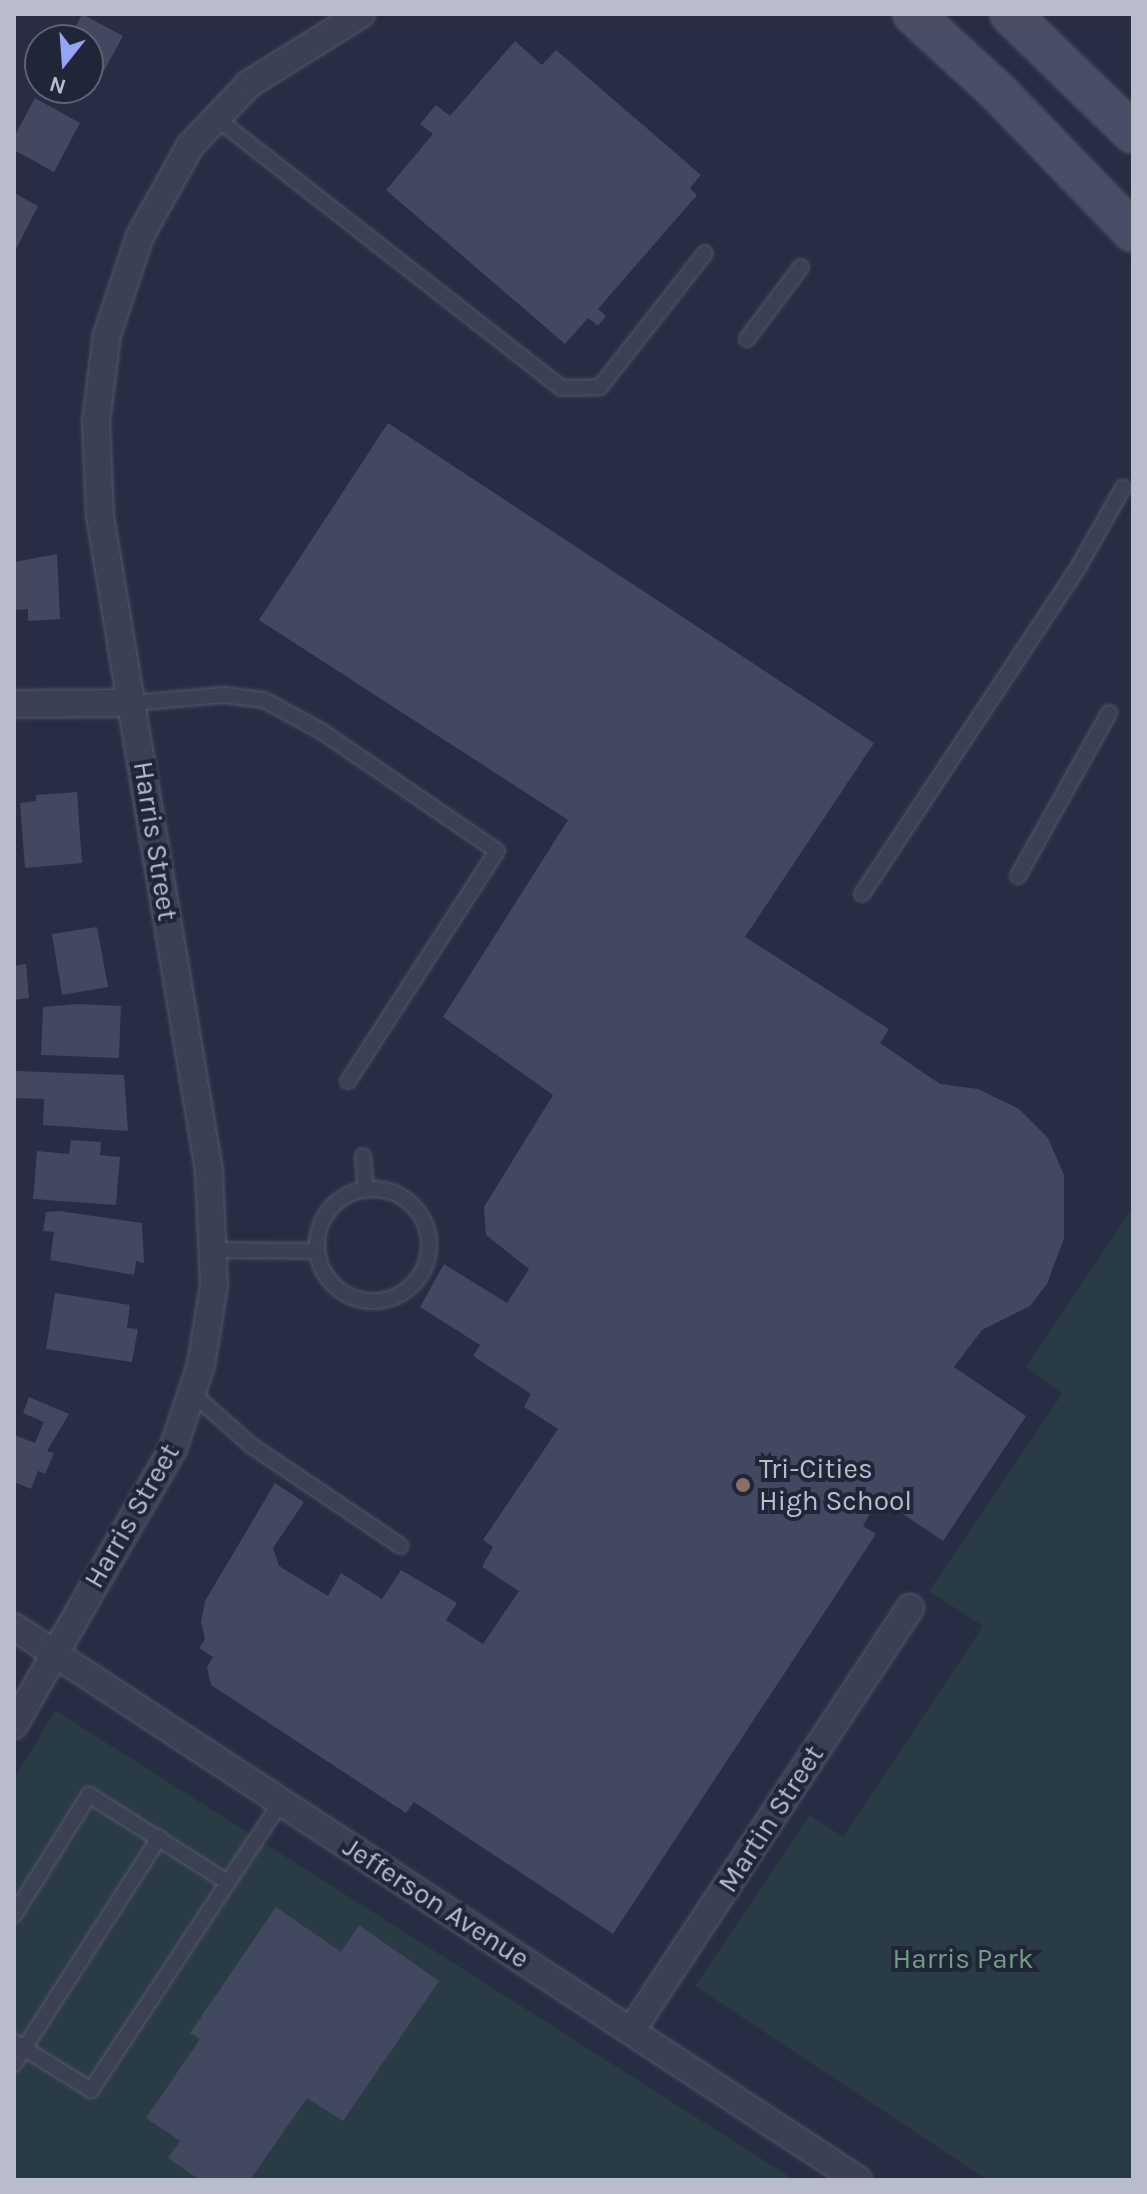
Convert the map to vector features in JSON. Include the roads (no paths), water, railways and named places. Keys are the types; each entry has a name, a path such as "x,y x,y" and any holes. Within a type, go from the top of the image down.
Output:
{"main road":[{"path":"913,14 996,90 1133,232"},
{"path":"1010,14 1133,133"}],"street":[{"name":"Harris Street","path":"14,1725 173,1449 192,1393 214,1286 209,1171 100,516 96,422 107,335 140,236 190,146 249,84 361,14"},
{"path":"14,704 132,703"},
{"name":"Martin Street","path":"631,2031 910,1608"},
{"name":"Jefferson Avenue","path":"14,1627 858,2180"}],"lane":[{"path":"216,118 561,388 600,387 705,253"},
{"path":"747,339 801,267"},
{"path":"862,894 1079,566 1123,488"},
{"path":"132,703 224,695 264,700 321,731 497,851 348,1081"},
{"path":"1018,876 1109,713"},
{"path":"363,1156 366,1190"},
{"path":"366,1190 397,1195 421,1216 429,1247 419,1277 395,1297 363,1300 335,1286 317,1251 326,1214 350,1194 366,1190"},
{"path":"212,1250 317,1251"},
{"path":"192,1393 252,1446 401,1546"},
{"path":"14,1915 89,1795 227,1882"},
{"path":"19,2046 91,2090 281,1802"},
{"path":"14,2064 19,2046 159,1838"}],"place":[{"name":"Tri-Cities High School","path":"743,1485"}],"park label":[{"name":"Harris Park","path":"963,1959"}]}
